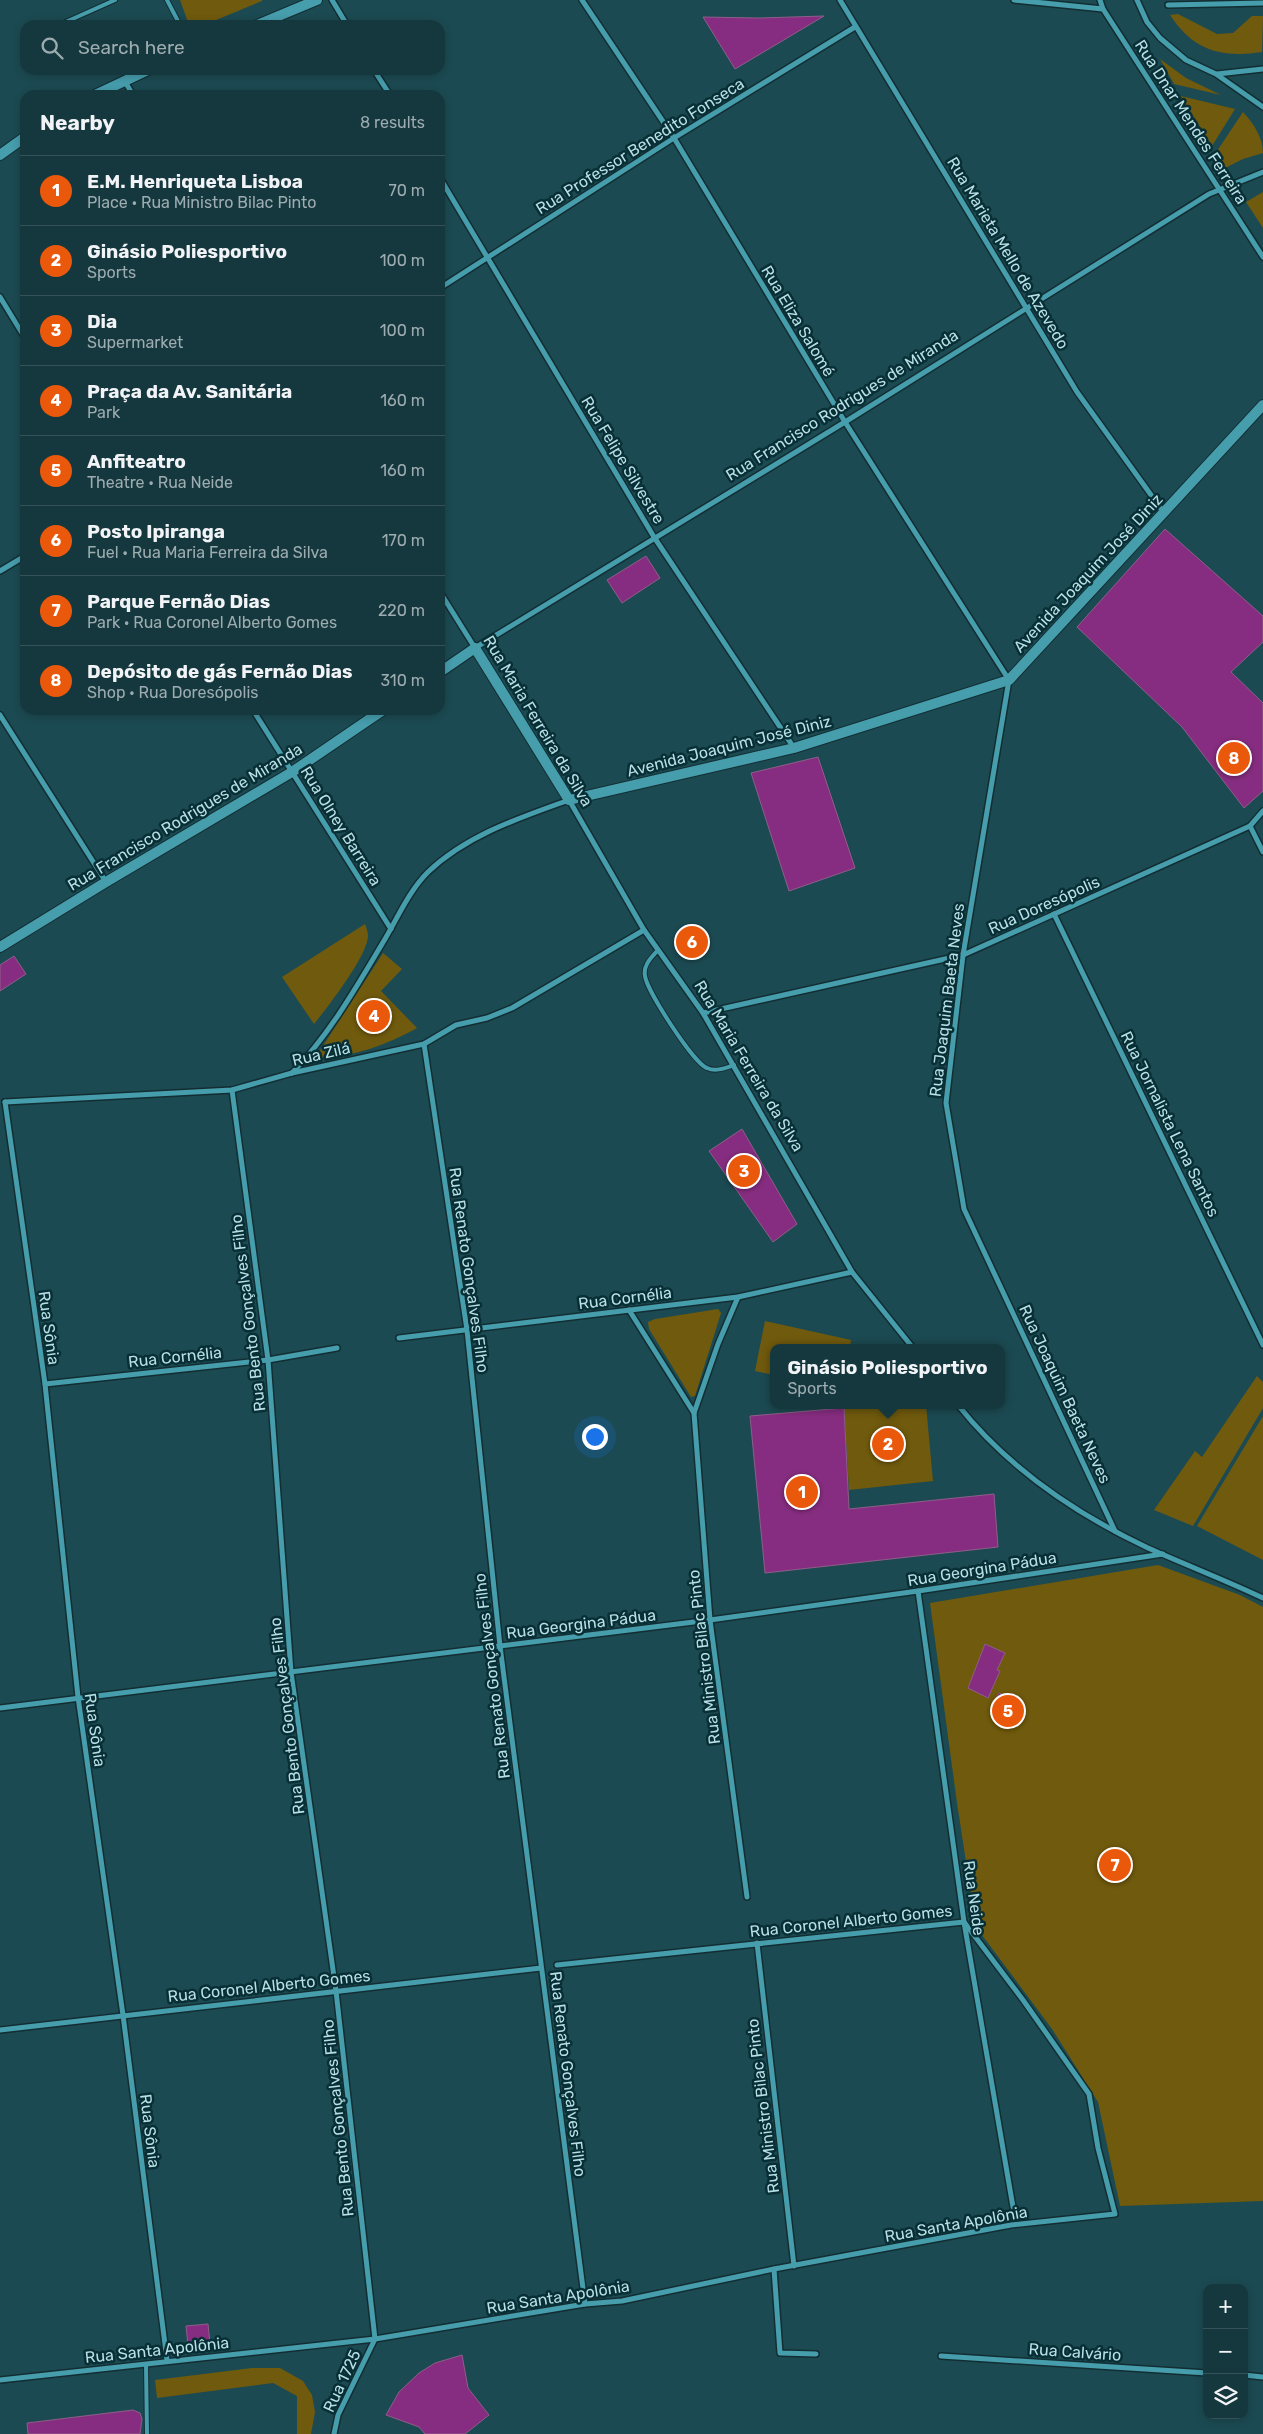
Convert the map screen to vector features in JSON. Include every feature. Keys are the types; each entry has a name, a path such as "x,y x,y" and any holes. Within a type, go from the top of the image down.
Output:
{"street":[{"path":"269,20 317,0"},
{"path":"332,0 344,20"},
{"name":"Rua Eliza Salomé","path":"582,0 674,138 845,422 1009,680"},
{"name":"Rua Marieta Mello de Azevedo","path":"840,0 1077,392 1164,513"},
{"path":"1014,0 1103,9"},
{"name":"Rua Dnar Mendes Ferreira","path":"1100,0 1103,9 1263,257"},
{"name":"Rua Dnar Mendes Ferreira","path":"1136,0 1147,22 1160,38 1186,60 1216,74 1263,107"},
{"path":"1168,5 1263,3"},
{"name":"Rua Professor Benedito Fonseca","path":"445,285 674,138 855,27"},
{"path":"1216,74 1263,69"},
{"path":"105,90 136,75"},
{"path":"377,75 387,90"},
{"path":"124,80 130,90"},
{"path":"0,155 20,141"},
{"name":"Rua Francisco Rodrigues de Miranda","path":"445,669 654,537 845,422 1218,189 1263,172"},
{"name":"Rua Felipe Silvestre","path":"445,186 654,537 794,748"},
{"path":"0,297 20,330"},
{"name":"Avenida Joaquim José Diniz","path":"292,1073 314,1051 360,981 415,888 439,862 476,837 494,828 569,800 794,748 1009,680 1263,405"},
{"path":"0,571 20,559"},
{"name":"Rua Maria Ferreira da Silva","path":"445,600 569,800 644,930 703,1013 852,1272 910,1344"},
{"name":"Rua Joaquim Baeta Neves","path":"1009,680 963,954 946,1102 964,1209 1115,1531"},
{"path":"0,715 106,882"},
{"name":"Rua Olney Barreira","path":"257,715 391,929"},
{"name":"Rua Francisco Rodrigues de Miranda","path":"0,948 106,882 292,772 377,715"},
{"name":"Rua Doresópolis","path":"703,1013 963,954 1250,826 1263,811"},
{"path":"1250,826 1263,852"},
{"name":"Rua Jornalista Lena Santos","path":"1054,914 1263,1345"},
{"name":"Rua Zilá","path":"5,1102 232,1090 292,1073 424,1044 456,1025 487,1018 512,1008 644,930"},
{"name":"Rua Renato Gonçalves Filho","path":"424,1044 467,1330 500,1646 585,2304"},
{"name":"Rua Bento Gonçalves Filho","path":"232,1090 268,1360 291,1672 336,1991 375,2339"},
{"path":"0,1096 5,1102"},
{"name":"Rua Sônia","path":"5,1102 45,1384 78,1697 123,2015 167,2360"},
{"name":"Rua Cornélia","path":"398,1338 738,1298 852,1272"},
{"name":"Rua Ministro Bilac Pinto","path":"738,1298 718,1344 694,1413 710,1620 747,1897"},
{"name":"Rua Ministro Bilac Pinto","path":"629,1310 694,1413"},
{"name":"Rua Cornélia","path":"45,1384 268,1360 337,1348"},
{"path":"962,1409 1005,1456 1039,1484 1115,1531 1263,1598"},
{"name":"Rua Georgina Pádua","path":"0,1708 710,1620 918,1592 1163,1554"},
{"name":"Rua Neide","path":"918,1592 964,1922 1013,2207"},
{"name":"Rua Coronel Alberto Gomes","path":"557,1965 964,1922 1023,2000 1089,2094 1098,2148 1115,2214"},
{"name":"Rua Ministro Bilac Pinto","path":"757,1943 794,2266"},
{"name":"Rua Coronel Alberto Gomes","path":"0,2030 541,1968"},
{"name":"Rua Santa Apolônia","path":"0,2380 167,2360 375,2339 585,2304 622,2301 774,2269 1011,2225 1115,2214"},
{"path":"774,2269 780,2353 816,2354"},
{"name":"Rua 1725","path":"334,2434 338,2415 375,2339"},
{"name":"Rua Calvário","path":"941,2356 1203,2373"},
{"path":"1248,2376 1263,2377"}],"lane":[{"path":"70,20 115,0"},
{"path":"167,0 177,20"},
{"path":"658,950 646,964 644,975 648,989 693,1056 705,1068 715,1070 734,1065"},
{"path":"146,2363 148,2434"}],"shaded area":[{"path":"180,0 262,0 216,20 187,20"},
{"path":"1178,14 1217,34 1233,33 1252,16 1263,16 1262,52 1234,54 1210,49 1189,37 1170,15"},
{"path":"1160,59 1186,78 1221,95 1174,84"},
{"path":"1181,96 1235,109 1212,146"},
{"path":"1243,112 1257,131 1263,147 1263,153 1243,159 1225,168 1215,154"},
{"path":"1263,192 1263,228 1246,202"},
{"path":"365,924 368,935 367,944 362,955 346,981 314,1024 282,977"},
{"path":"383,953 402,969 381,991 417,1028 370,1049 320,1058 319,1052"},
{"path":"718,1309 721,1313 695,1396 691,1397 649,1329 648,1322 655,1319"},
{"path":"765,1321 851,1340 850,1344 770,1344 770,1374 755,1371"},
{"path":"1257,1376 1263,1382 1263,1408 1193,1526 1154,1510 1195,1451 1202,1457"},
{"path":"844,1409 926,1409 933,1481 849,1490"},
{"path":"1263,1416 1263,1560 1197,1526"},
{"path":"1158,1565 1240,1595 1263,1607 1263,2201 1120,2206 1098,2102 1052,2029 976,1927 930,1603"},
{"path":"252,2368 280,2368 303,2381 312,2395 315,2412 311,2434 297,2434 297,2396 273,2383 157,2398 155,2380"}],"building":[{"path":"824,16 735,69 703,17 759,18"},
{"path":"1165,529 1263,616 1263,642 1231,672 1263,703 1263,791 1244,808 1182,727 1077,627"},
{"path":"646,556 660,578 622,603 607,580"},
{"path":"818,757 855,868 789,891 751,773"},
{"path":"14,956 26,974 0,991 0,965"},
{"path":"742,1129 797,1224 773,1242 709,1151"},
{"path":"844,1409 849,1509 994,1494 998,1547 765,1573 750,1416"},
{"path":"985,1644 1005,1653 997,1670 1000,1671 988,1698 968,1688"},
{"path":"999,1693 1016,1700 1020,1707 1020,1715 1016,1722 1006,1720 991,1707"},
{"path":"208,2324 210,2343 188,2345 186,2326"},
{"path":"462,2355 468,2388 489,2415 465,2434 425,2434 419,2427 386,2415 399,2392 419,2373 435,2363"},
{"path":"133,2410 140,2413 142,2419 140,2434 28,2434 27,2423"}],"place":[{"name":"Depósito de gás Fernão Dias","path":"1234,758"},
{"name":"Posto Ipiranga","path":"692,942"},
{"name":"Praça da Av. Sanitária","path":"374,1016"},
{"name":"Dia","path":"744,1171"},
{"name":"Ginásio Poliesportivo","path":"888,1444"},
{"name":"E.M. Henriqueta Lisboa","path":"802,1492"},
{"name":"Anfiteatro","path":"1008,1711"},
{"name":"Parque Fernão Dias","path":"1115,1865"}]}
